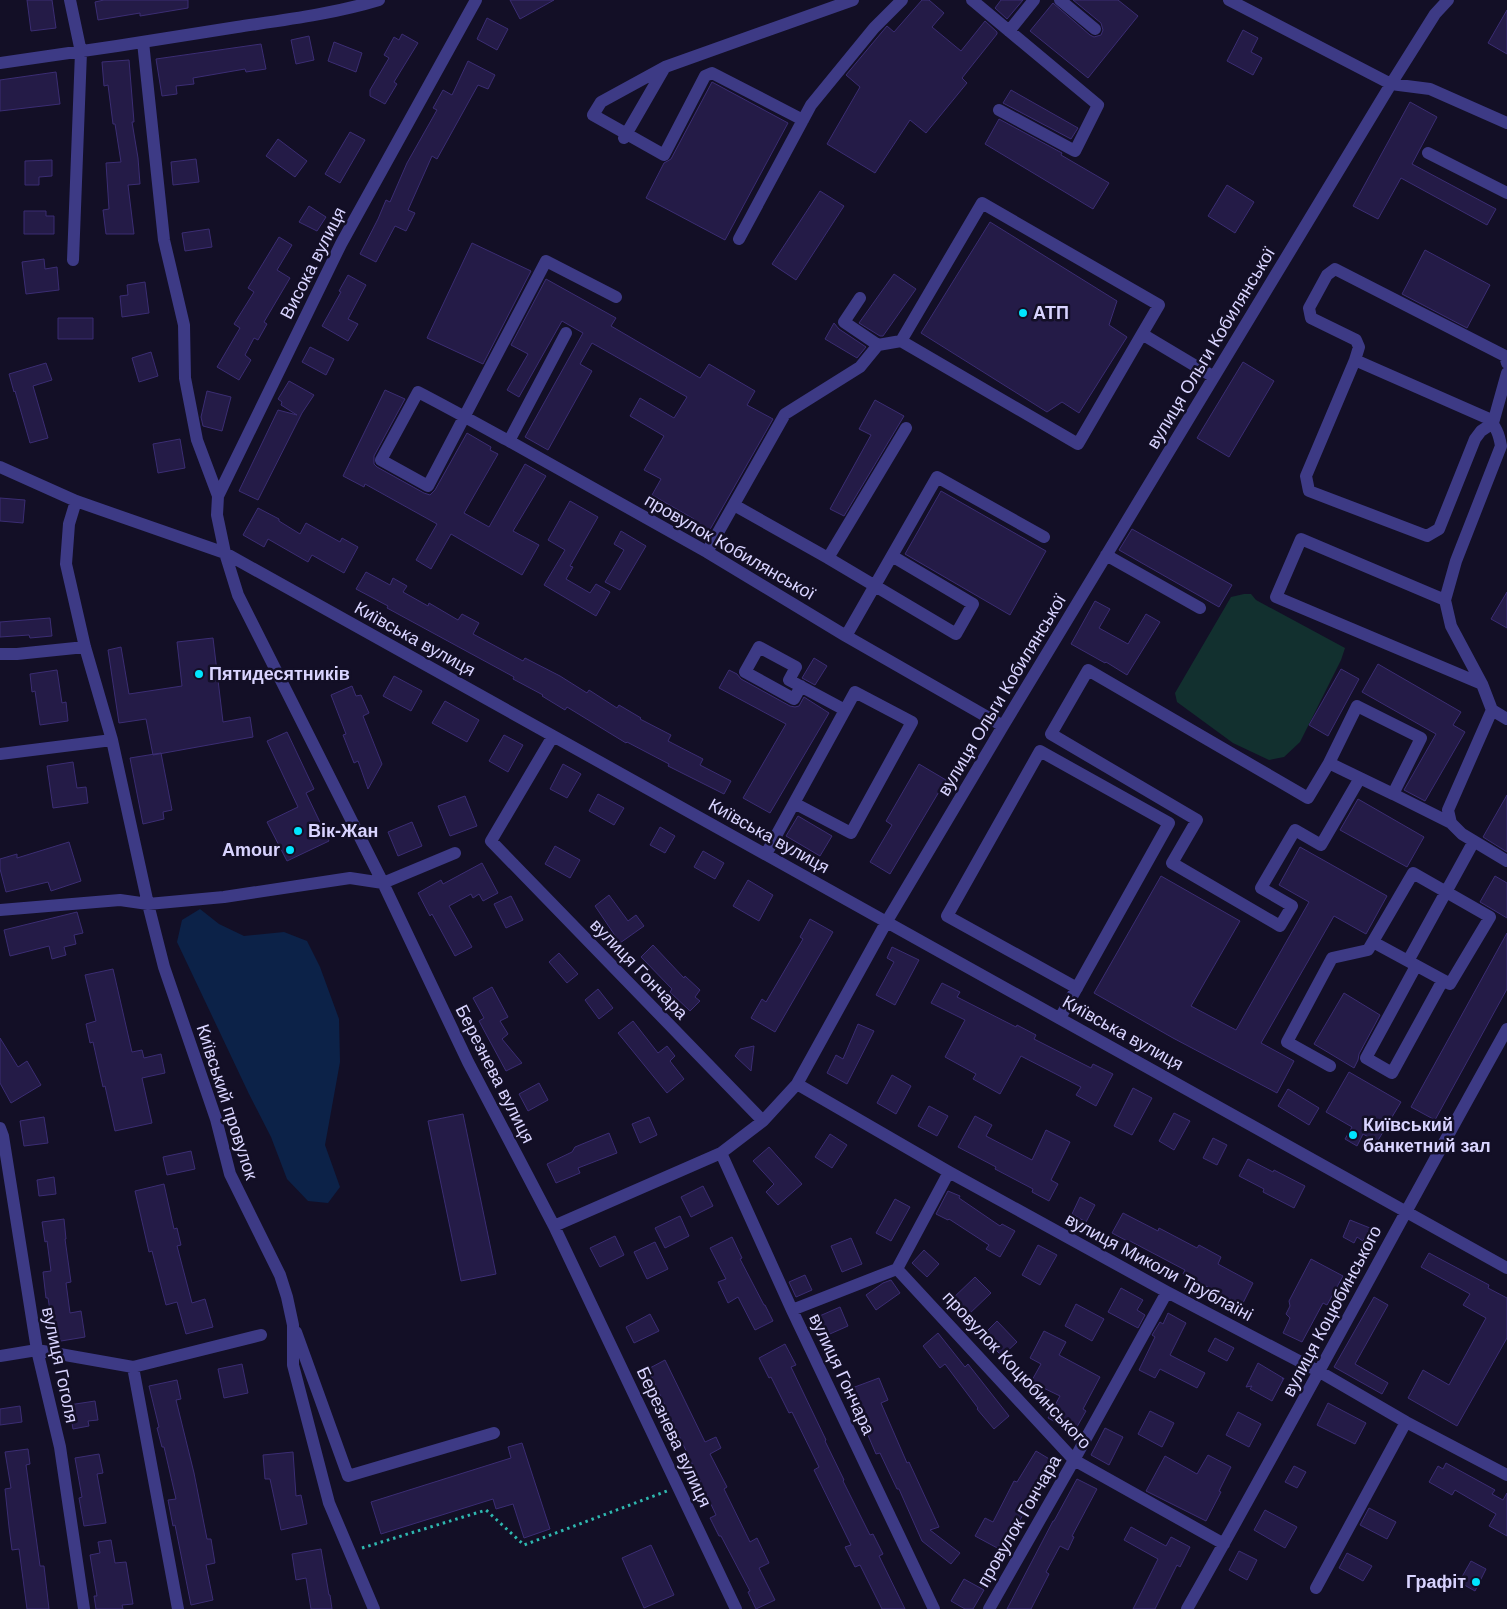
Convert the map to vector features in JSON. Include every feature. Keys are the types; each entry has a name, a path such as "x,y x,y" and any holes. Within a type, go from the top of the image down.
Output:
{"street":[{"path":"70,0 81,52 73,260"},
{"path":"0,63 314,15 379,0"},
{"name":"Висока вулиця","path":"225,554 217,515 218,496 341,244 476,0"},
{"path":"803,120 712,72 705,76 664,155 626,136 592,115 601,102 665,67 853,0"},
{"path":"738,239 811,105 874,28 902,0"},
{"path":"972,0 1098,105 1075,151 999,110"},
{"path":"1009,31 1034,0"},
{"path":"1060,0 1095,29"},
{"path":"1229,0 1391,84 1430,89 1507,123"},
{"name":"вулиця Ольги Кобилянської","path":"554,1226 721,1153 763,1121 797,1084 887,921 1003,726 1391,84 1435,14 1448,0"},
{"path":"143,42 164,240 184,325 185,378 197,440 218,496"},
{"path":"626,136 665,67"},
{"path":"1428,154 1507,193"},
{"path":"708,552 785,414 860,367 878,345 901,341 1078,444 1159,305 982,203 901,341"},
{"path":"465,417 546,261 616,297"},
{"path":"1507,363 1505,356 1335,269 1327,275 1309,308 1311,318 1356,340 1359,347 1306,476 1309,491 1427,536 1439,529 1475,440 1481,431 1493,423 1507,373"},
{"path":"860,298 844,322 878,345"},
{"path":"509,441 566,333"},
{"path":"1142,334 1214,377"},
{"path":"1355,360 1487,418 1493,423 1499,435 1501,446 1456,561 1445,600 1451,626 1482,684 1492,710 1507,719"},
{"name":"провулок Кобилянської","path":"465,417 428,486 381,460 418,392 438,402 509,441 708,552 846,636 1003,726"},
{"path":"828,558 906,428"},
{"name":"Київська вулиця","path":"0,467 76,501 225,554 1507,1268"},
{"path":"846,636 936,477 1044,537"},
{"name":"Київський провулок","path":"76,501 69,524 66,564 85,647 112,740 148,904 164,967 216,1119 230,1174 280,1275 293,1325 293,1365 329,1503 374,1609"},
{"path":"734,505 956,634 974,604 892,556"},
{"path":"1445,600 1301,539 1276,597 1482,684"},
{"name":"Березнева вулиця","path":"225,554 238,595 383,883 468,1062 554,1226 736,1609"},
{"path":"1106,555 1200,608"},
{"path":"0,654 85,647"},
{"path":"801,686 794,699 745,672 759,647 796,667 789,680 801,686 845,710"},
{"path":"1360,778 1321,845 1295,830 1261,888 1292,906 1280,926 1172,863 1197,820 1050,734 1088,670 1308,798 1329,762 1357,706 1421,738 1393,794"},
{"path":"766,854 845,710 855,692 912,722 851,833 794,803"},
{"path":"1451,823 1448,810 1492,710"},
{"name":"вулиця Гончара","path":"554,736 491,841 763,1121"},
{"path":"0,754 112,740"},
{"path":"1060,1018 1077,988 1169,823 1040,751 947,916 1077,988"},
{"path":"1329,762 1451,823 1462,834 1507,861"},
{"path":"1443,980 1392,1072 1366,1058 1446,891 1474,841"},
{"path":"0,910 120,900 148,904 224,897 350,878 383,883 455,853"},
{"path":"1330,1066 1287,1042 1332,958 1368,950 1413,872 1490,917 1450,984 1373,942"},
{"name":"вулиця Коцюбинського","path":"1187,1609 1320,1372 1405,1212 1507,1029"},
{"name":"вулиця Миколи Трублаїні","path":"797,1084 949,1172 1167,1292 1320,1372 1406,1422 1507,1474"},
{"name":"вулиця Гоголя","path":"0,1128 3,1136 37,1350 60,1447 84,1609"},
{"name":"вулиця Гончара","path":"721,1153 792,1310 934,1609"},
{"path":"792,1310 897,1269 949,1172"},
{"name":"провулок Коцюбинського","path":"897,1269 1074,1460 1224,1544"},
{"name":"провулок Гончара","path":"988,1609 1074,1460 1167,1292"},
{"path":"293,1325 348,1476 494,1432"},
{"path":"0,1356 37,1350 133,1367 261,1335"},
{"path":"133,1367 178,1609"},
{"path":"1316,1588 1406,1422"}],"path":[{"path":"350,1552 486,1510 524,1545 678,1486"}],"green space":[{"path":"1251,594 1256,600 1345,648 1341,660 1300,742 1284,757 1269,760 1233,743 1177,702 1175,693 1231,597"}],"water":[{"path":"200,909 219,924 244,936 284,932 307,941 320,967 339,1019 340,1062 325,1145 340,1187 328,1203 308,1201 287,1179 271,1137 177,942 182,920"}],"building":[{"path":"27,0 52,0 56,28 31,31"},
{"path":"104,0 188,0 188,8 140,16 140,13 98,20 95,2"},
{"path":"510,0 554,0 520,19"},
{"path":"922,0 929,0 944,13 932,27 961,51 985,21 997,34 962,78 967,83 926,133 910,120 875,173 827,144 860,87 846,75 887,26 894,32"},
{"path":"1001,0 1023,0 1007,19 995,8"},
{"path":"1073,0 1118,0 1138,16 1088,78 1030,31 1053,3 1090,35 1094,37 1101,35 1103,30 1101,23"},
{"path":"1507,10 1507,54 1488,43"},
{"path":"487,18 508,29 497,50 477,39"},
{"path":"1243,30 1258,38 1251,52 1262,58 1253,75 1227,61"},
{"path":"402,34 418,43 394,82 397,84 385,104 370,96 370,90 389,58 384,55 394,37 399,40"},
{"path":"309,36 314,60 296,64 291,40"},
{"path":"334,42 362,53 356,72 328,61"},
{"path":"261,44 266,69 246,72 245,69 193,78 194,84 176,86 177,94 162,96 156,59"},
{"path":"129,60 134,122 132,122 140,184 128,185 134,234 106,234 103,210 109,209 106,163 121,162 115,124 113,124 108,85 104,86 102,62"},
{"path":"468,61 495,75 488,89 478,85 437,159 432,156 408,210 415,213 406,231 395,226 376,262 360,254 386,200 390,202 407,163 437,110 433,108 443,90 452,95"},
{"path":"56,72 60,104 0,111 0,80"},
{"path":"712,82 788,123 725,240 646,198 664,163 671,159"},
{"path":"1011,90 1078,128 1071,139 1003,103"},
{"path":"1410,102 1437,117 1412,164 1496,209 1487,225 1401,178 1378,219 1353,206"},
{"path":"999,119 1062,153 1061,155 1109,183 1093,209 985,144"},
{"path":"350,132 365,140 340,183 325,174"},
{"path":"278,139 307,161 295,177 266,156"},
{"path":"196,159 199,182 173,185 171,162"},
{"path":"52,160 52,176 39,177 39,185 25,185 25,161"},
{"path":"1227,185 1254,202 1235,233 1208,216"},
{"path":"820,191 844,206 796,280 772,264"},
{"path":"309,206 326,217 317,231 299,222"},
{"path":"24,211 46,211 46,216 54,216 54,234 24,234"},
{"name":"АТП","path":"990,222 1117,301 1109,325 1127,337 1079,413 1062,402 1047,412 921,333"},
{"path":"209,229 212,247 185,251 182,233"},
{"path":"279,237 292,245 277,270 290,278 264,322 267,324 258,340 254,338 245,355 251,360 239,380 217,367 240,328 234,324 254,292 248,288"},
{"path":"472,243 531,271 483,364 427,338"},
{"path":"1425,250 1490,285 1467,328 1402,294"},
{"path":"44,259 45,269 57,267 59,290 26,294 22,262"},
{"path":"894,274 916,289 883,336 880,336 859,323"},
{"path":"348,275 366,285 348,319 358,324 348,341 322,326"},
{"path":"546,279 616,318 611,326 700,378 709,364 755,391 747,405 773,419 708,533 692,524 694,519 652,495 661,479 644,470 664,436 630,416 640,398 674,418 687,397 592,343 580,364 592,371 548,450 525,437 583,333 562,321 519,397 507,390 528,354 511,345"},
{"path":"145,282 149,313 122,317 120,296 128,295 127,285"},
{"path":"58,318 93,318 93,339 58,339"},
{"path":"834,323 839,329 866,347 857,358 825,339"},
{"path":"310,347 334,359 326,375 302,362"},
{"path":"151,352 158,376 139,382 132,358"},
{"path":"1243,362 1274,381 1229,457 1197,438"},
{"path":"46,363 52,380 33,386 48,438 30,443 9,374"},
{"path":"289,381 314,395 302,413 258,500 239,491 278,410 297,415 281,405 282,402 278,399"},
{"path":"385,390 405,399 374,456 374,464 424,493 430,495 435,490 467,433 491,447 490,450 498,454 464,513 489,527 525,464 546,476 513,531 539,545 522,575 451,534 431,569 416,560 437,524 365,484 364,487 343,476"},
{"path":"207,391 231,397 222,431 203,426 201,417"},
{"path":"875,400 904,416 844,516 830,509 871,435 859,429"},
{"path":"180,439 185,468 158,473 153,444"},
{"path":"941,491 1046,551 1010,615 905,554"},
{"path":"0,498 25,500 23,523 0,521"},
{"path":"570,501 598,517 570,566 573,567 566,579 590,593 596,584 610,592 596,616 544,585 565,550 548,540"},
{"path":"258,508 279,519 279,521 300,534 306,523 340,542 342,538 358,547 344,573 312,555 308,562 268,539 264,547 243,535"},
{"path":"1132,529 1232,585 1219,607 1119,550"},
{"path":"621,531 646,546 620,590 605,582 624,550 614,544"},
{"path":"366,572 390,585 393,578 407,586 403,592 428,606 429,603 458,620 462,614 479,623 473,634 523,661 525,658 560,676 587,693 589,690 617,708 619,705 640,719 671,735 668,741 703,759 700,765 731,781 724,794 626,743 567,707 565,710 543,695 513,679 514,677 387,608 388,606 356,589"},
{"path":"1507,592 1507,628 1491,619"},
{"path":"1095,601 1110,609 1099,628 1128,644 1146,614 1160,622 1127,675 1071,644"},
{"path":"50,618 52,636 30,638 29,635 0,637 0,622"},
{"path":"213,638 223,722 250,717 253,737 153,755 146,719 119,723 108,650 121,647 129,694 182,686 177,642"},
{"path":"814,658 827,666 815,685 802,678"},
{"path":"1378,664 1461,712 1453,725 1465,732 1425,801 1404,790 1436,734 1362,692"},
{"path":"1341,669 1359,679 1328,736 1309,725"},
{"path":"57,670 62,703 66,702 68,721 40,725 35,691 32,692 30,674"},
{"path":"729,670 737,674 741,679 790,706 799,706 804,697 829,713 770,813 743,798 786,724 719,688"},
{"path":"394,676 422,691 411,711 383,696"},
{"path":"352,686 356,696 361,695 369,713 363,716 382,764 368,789 358,761 354,763 343,735 346,734 331,695"},
{"path":"445,701 479,720 467,742 432,723"},
{"path":"287,732 314,789 306,793 329,841 287,861 267,822 298,807 267,741"},
{"path":"504,735 523,745 508,772 489,761"},
{"path":"161,753 172,810 163,812 164,819 143,824 130,758"},
{"path":"73,762 77,788 86,787 88,803 53,808 47,766"},
{"path":"563,764 581,774 567,798 550,789"},
{"path":"919,764 946,780 890,874 870,862 892,825 886,821"},
{"path":"598,794 624,808 614,825 589,811"},
{"path":"1507,795 1507,852 1483,837"},
{"path":"465,796 477,826 450,836 438,806"},
{"path":"1358,799 1424,837 1407,867 1340,830"},
{"path":"798,816 832,836 820,856 786,836"},
{"path":"412,822 422,846 398,856 388,832"},
{"path":"660,827 675,836 665,853 650,845"},
{"path":"69,842 81,881 51,891 48,882 6,892 0,869 0,859 17,854 17,858"},
{"path":"555,846 580,860 570,878 545,864"},
{"path":"1300,847 1387,896 1366,934 1334,916 1261,1043 1294,1061 1277,1093 1173,1038 1094,993 1161,876 1240,921 1191,1006 1236,1030 1309,902 1279,885"},
{"path":"703,851 724,863 715,879 694,867"},
{"path":"482,863 498,893 483,901 479,894 473,898 471,894 449,906 472,947 455,956 418,893 441,880 443,884"},
{"path":"1495,876 1507,883 1507,918 1480,902"},
{"path":"748,880 773,895 759,921 733,906"},
{"path":"609,895 628,921 636,915 644,926 620,943 595,906"},
{"path":"511,896 523,920 506,928 494,904"},
{"path":"77,912 83,933 74,935 76,944 64,947 66,955 52,959 49,946 10,956 4,930"},
{"path":"810,919 833,932 775,1032 751,1018 762,999 766,1002 803,939 800,937"},
{"path":"1507,933 1507,989 1435,1120 1411,1107"},
{"path":"653,945 684,978 685,976 700,990 695,997 700,1001 690,1011 670,992 672,989 641,957"},
{"path":"892,947 919,960 895,1005 876,995 894,962 887,958"},
{"path":"559,953 578,974 567,983 549,962"},
{"path":"113,969 132,1052 142,1050 144,1058 161,1054 165,1073 142,1078 152,1123 115,1131 105,1086 103,1087 93,1042 90,1043 86,1024 96,1021 85,975"},
{"path":"942,983 960,992 957,997 1036,1035 1034,1039 1091,1068 1093,1064 1113,1074 1096,1106 1076,1095 1081,1087 1021,1056 1000,1094 973,1079 976,1074 945,1057 965,1020 931,1003"},
{"path":"492,987 508,1017 500,1021 508,1034 502,1039 522,1063 506,1071 479,1021 484,1018 473,998"},
{"path":"598,989 613,1008 599,1019 585,1000"},
{"path":"1344,993 1380,1015 1359,1054 1354,1068 1314,1044"},
{"path":"633,1021 658,1053 667,1046 675,1056 670,1061 684,1079 667,1093 618,1033"},
{"path":"858,1024 874,1031 847,1084 827,1073 836,1055 843,1059"},
{"path":"0,1038 18,1067 27,1061 41,1085 11,1103 0,1083"},
{"path":"754,1046 751,1071 735,1056 740,1049"},
{"path":"1349,1072 1401,1102 1377,1142 1363,1134 1357,1146 1345,1139 1352,1127 1326,1112"},
{"path":"892,1075 911,1086 896,1114 877,1103"},
{"path":"539,1083 548,1100 528,1111 519,1094"},
{"path":"1133,1088 1152,1098 1132,1135 1114,1126"},
{"path":"1288,1089 1319,1108 1309,1125 1278,1106"},
{"path":"929,1106 948,1116 937,1136 918,1126"},
{"path":"1174,1113 1190,1121 1174,1150 1159,1141"},
{"path":"463,1114 496,1274 461,1281 428,1121"},
{"path":"975,1116 992,1125 986,1136 1032,1160 1046,1130 1070,1142 1051,1180 1058,1184 1049,1201 1032,1192 1033,1189 995,1169 996,1167 958,1147"},
{"path":"44,1117 48,1143 24,1146 20,1121"},
{"path":"649,1117 657,1135 640,1143 632,1124"},
{"path":"609,1133 617,1153 578,1168 580,1173 556,1183 547,1164 572,1152 575,1147"},
{"path":"830,1134 847,1145 832,1168 815,1157"},
{"path":"1213,1138 1227,1145 1217,1165 1203,1158"},
{"path":"769,1147 802,1184 778,1205 766,1192 774,1184 753,1161"},
{"path":"191,1151 195,1169 167,1175 163,1157"},
{"path":"1248,1159 1305,1186 1294,1208 1263,1192 1264,1189 1239,1176"},
{"path":"54,1177 56,1194 39,1196 37,1180"},
{"path":"164,1184 174,1229 177,1228 181,1245 177,1246 192,1303 205,1299 213,1327 186,1334 177,1302 166,1305 152,1251 149,1252 135,1191"},
{"path":"703,1186 713,1206 691,1217 681,1197"},
{"path":"948,1191 960,1196 959,1198 1000,1226 1002,1224 1015,1231 1000,1257 986,1249 989,1245 949,1219 936,1214"},
{"path":"1080,1197 1095,1205 1086,1222 1072,1214"},
{"path":"895,1199 910,1207 891,1241 876,1233"},
{"path":"1123,1213 1158,1231 1159,1228 1197,1248 1199,1245 1221,1257 1218,1264 1253,1283 1242,1305 1183,1274 1185,1270 1112,1233"},
{"path":"680,1216 689,1236 665,1248 655,1228"},
{"path":"64,1219 71,1282 66,1283 70,1313 81,1311 85,1337 55,1342 43,1272 51,1271 42,1222"},
{"path":"1350,1220 1370,1228 1363,1241 1357,1237 1354,1243 1343,1237"},
{"path":"615,1236 624,1255 600,1267 590,1248"},
{"path":"732,1237 742,1258 740,1259 773,1321 755,1330 738,1297 728,1303 718,1282 726,1279 710,1248"},
{"path":"851,1238 862,1264 842,1272 831,1246"},
{"path":"655,1242 668,1269 647,1279 634,1252"},
{"path":"1038,1245 1057,1255 1040,1285 1022,1275"},
{"path":"924,1250 939,1264 927,1277 912,1263"},
{"path":"1429,1253 1489,1285 1488,1288 1507,1298 1507,1338 1457,1426 1408,1398 1423,1370 1449,1385 1486,1318 1463,1305 1470,1294 1421,1267"},
{"path":"1311,1259 1343,1276 1327,1305 1323,1303 1302,1342 1283,1333 1290,1318 1286,1314 1290,1306 1289,1301"},
{"path":"805,1275 812,1290 796,1297 789,1282"},
{"path":"975,1277 991,1293 966,1317 950,1301"},
{"path":"891,1280 900,1293 876,1310 866,1295 883,1283"},
{"path":"1121,1288 1143,1300 1137,1310 1145,1315 1138,1328 1108,1312"},
{"path":"1374,1297 1388,1305 1355,1364 1388,1383 1382,1394 1334,1367"},
{"path":"1076,1304 1104,1319 1092,1341 1065,1326"},
{"path":"840,1307 848,1326 823,1337 815,1318"},
{"path":"1168,1313 1186,1323 1170,1355 1205,1373 1197,1388 1160,1369 1155,1378 1139,1370 1155,1337 1152,1335 1160,1322 1163,1324"},
{"path":"650,1314 659,1331 634,1343 626,1327"},
{"path":"997,1321 1017,1342 1002,1356 982,1336"},
{"path":"1044,1331 1066,1342 1059,1355 1100,1377 1083,1409 1086,1411 1074,1432 1048,1418 1060,1396 1031,1382 1041,1364 1030,1358"},
{"path":"938,1333 965,1367 968,1364 1009,1416 994,1429 977,1409 945,1364 940,1368 923,1346"},
{"path":"1215,1338 1234,1348 1227,1361 1208,1351"},
{"path":"785,1344 796,1365 791,1367 826,1440 843,1481 870,1535 873,1534 883,1554 879,1556 905,1609 882,1609 860,1565 855,1567 845,1547 851,1545 814,1470 819,1467 792,1412 789,1413 759,1358"},
{"path":"665,1360 705,1442 716,1437 721,1448 710,1454 727,1487 724,1489 750,1542 757,1538 769,1563 759,1568 775,1600 756,1609 748,1592 750,1591 710,1518 716,1515 648,1369"},
{"path":"1258,1363 1282,1379 1284,1378 1272,1401 1250,1389 1252,1386 1246,1387"},
{"path":"242,1364 248,1393 224,1398 218,1369"},
{"path":"879,1378 888,1400 881,1403 907,1463 909,1462 939,1527 930,1530 960,1553 951,1564 922,1541 899,1489 897,1489 880,1453 876,1454 864,1426 866,1425 852,1388"},
{"path":"177,1380 181,1399 176,1400 194,1473 207,1539 211,1539 215,1563 206,1565 213,1600 191,1605 168,1500 176,1499 164,1447 162,1447 157,1428 159,1427 149,1386"},
{"path":"95,1401 98,1420 88,1421 89,1426 73,1429 69,1405"},
{"path":"1328,1403 1366,1423 1355,1444 1317,1425"},
{"path":"20,1406 22,1422 0,1425 0,1409"},
{"path":"1150,1411 1174,1423 1162,1447 1138,1434"},
{"path":"1238,1412 1261,1424 1249,1447 1226,1435"},
{"path":"1105,1428 1123,1437 1109,1465 1091,1455"},
{"path":"522,1443 550,1529 524,1538 513,1504 496,1509 493,1499 381,1534 371,1502 511,1458 508,1447"},
{"path":"28,1449 30,1464 26,1465 40,1566 44,1566 49,1609 27,1609 19,1549 12,1550 5,1489 11,1488 5,1452"},
{"path":"1036,1451 1051,1460 1032,1491 1035,1492 1019,1522 1017,1521 1001,1550 975,1536 985,1518 993,1522 1014,1481 1017,1482"},
{"path":"293,1452 296,1496 301,1495 307,1524 281,1530 270,1479 265,1479 263,1455"},
{"path":"99,1454 103,1473 97,1474 106,1523 84,1526 79,1498 82,1497 75,1458"},
{"path":"1208,1455 1231,1467 1206,1521 1146,1491 1165,1456 1197,1474"},
{"path":"1446,1463 1495,1490 1492,1494 1503,1500 1507,1493 1507,1536 1489,1526 1496,1514 1455,1490 1452,1495 1429,1482 1438,1466 1443,1469"},
{"path":"1294,1466 1306,1472 1297,1488 1285,1482"},
{"path":"1077,1479 1097,1489 1072,1536 1074,1537 1068,1550 1060,1546 1046,1572 1049,1574 1031,1609 1007,1609 1053,1521"},
{"path":"1369,1508 1396,1522 1387,1539 1360,1525"},
{"path":"1265,1510 1297,1527 1285,1548 1254,1530"},
{"path":"1131,1527 1166,1546 1171,1537 1190,1547 1180,1567 1177,1565 1155,1609 1133,1609 1158,1559 1124,1540"},
{"path":"111,1540 115,1563 126,1562 133,1604 122,1605 123,1609 96,1609 94,1596 97,1596 90,1555 100,1553 98,1542"},
{"path":"651,1545 674,1595 644,1608 622,1558"},
{"path":"321,1549 332,1609 311,1609 306,1578 296,1580 292,1554"},
{"path":"1239,1551 1257,1560 1247,1580 1229,1570"},
{"path":"1347,1553 1372,1566 1363,1581 1339,1568"},
{"path":"1471,1561 1486,1569 1475,1591 1459,1582"},
{"path":"964,1579 984,1590 973,1609 965,1609 951,1601"}],"place":[{"name":"АТП","path":"1023,313"},
{"name":"Пятидесятників","path":"199,674"},
{"name":"Вік-Жан","path":"298,831"},
{"name":"Amour","path":"290,850"},
{"name":"Київський банкетний зал","path":"1353,1135"},
{"name":"Графіт","path":"1476,1582"}]}
